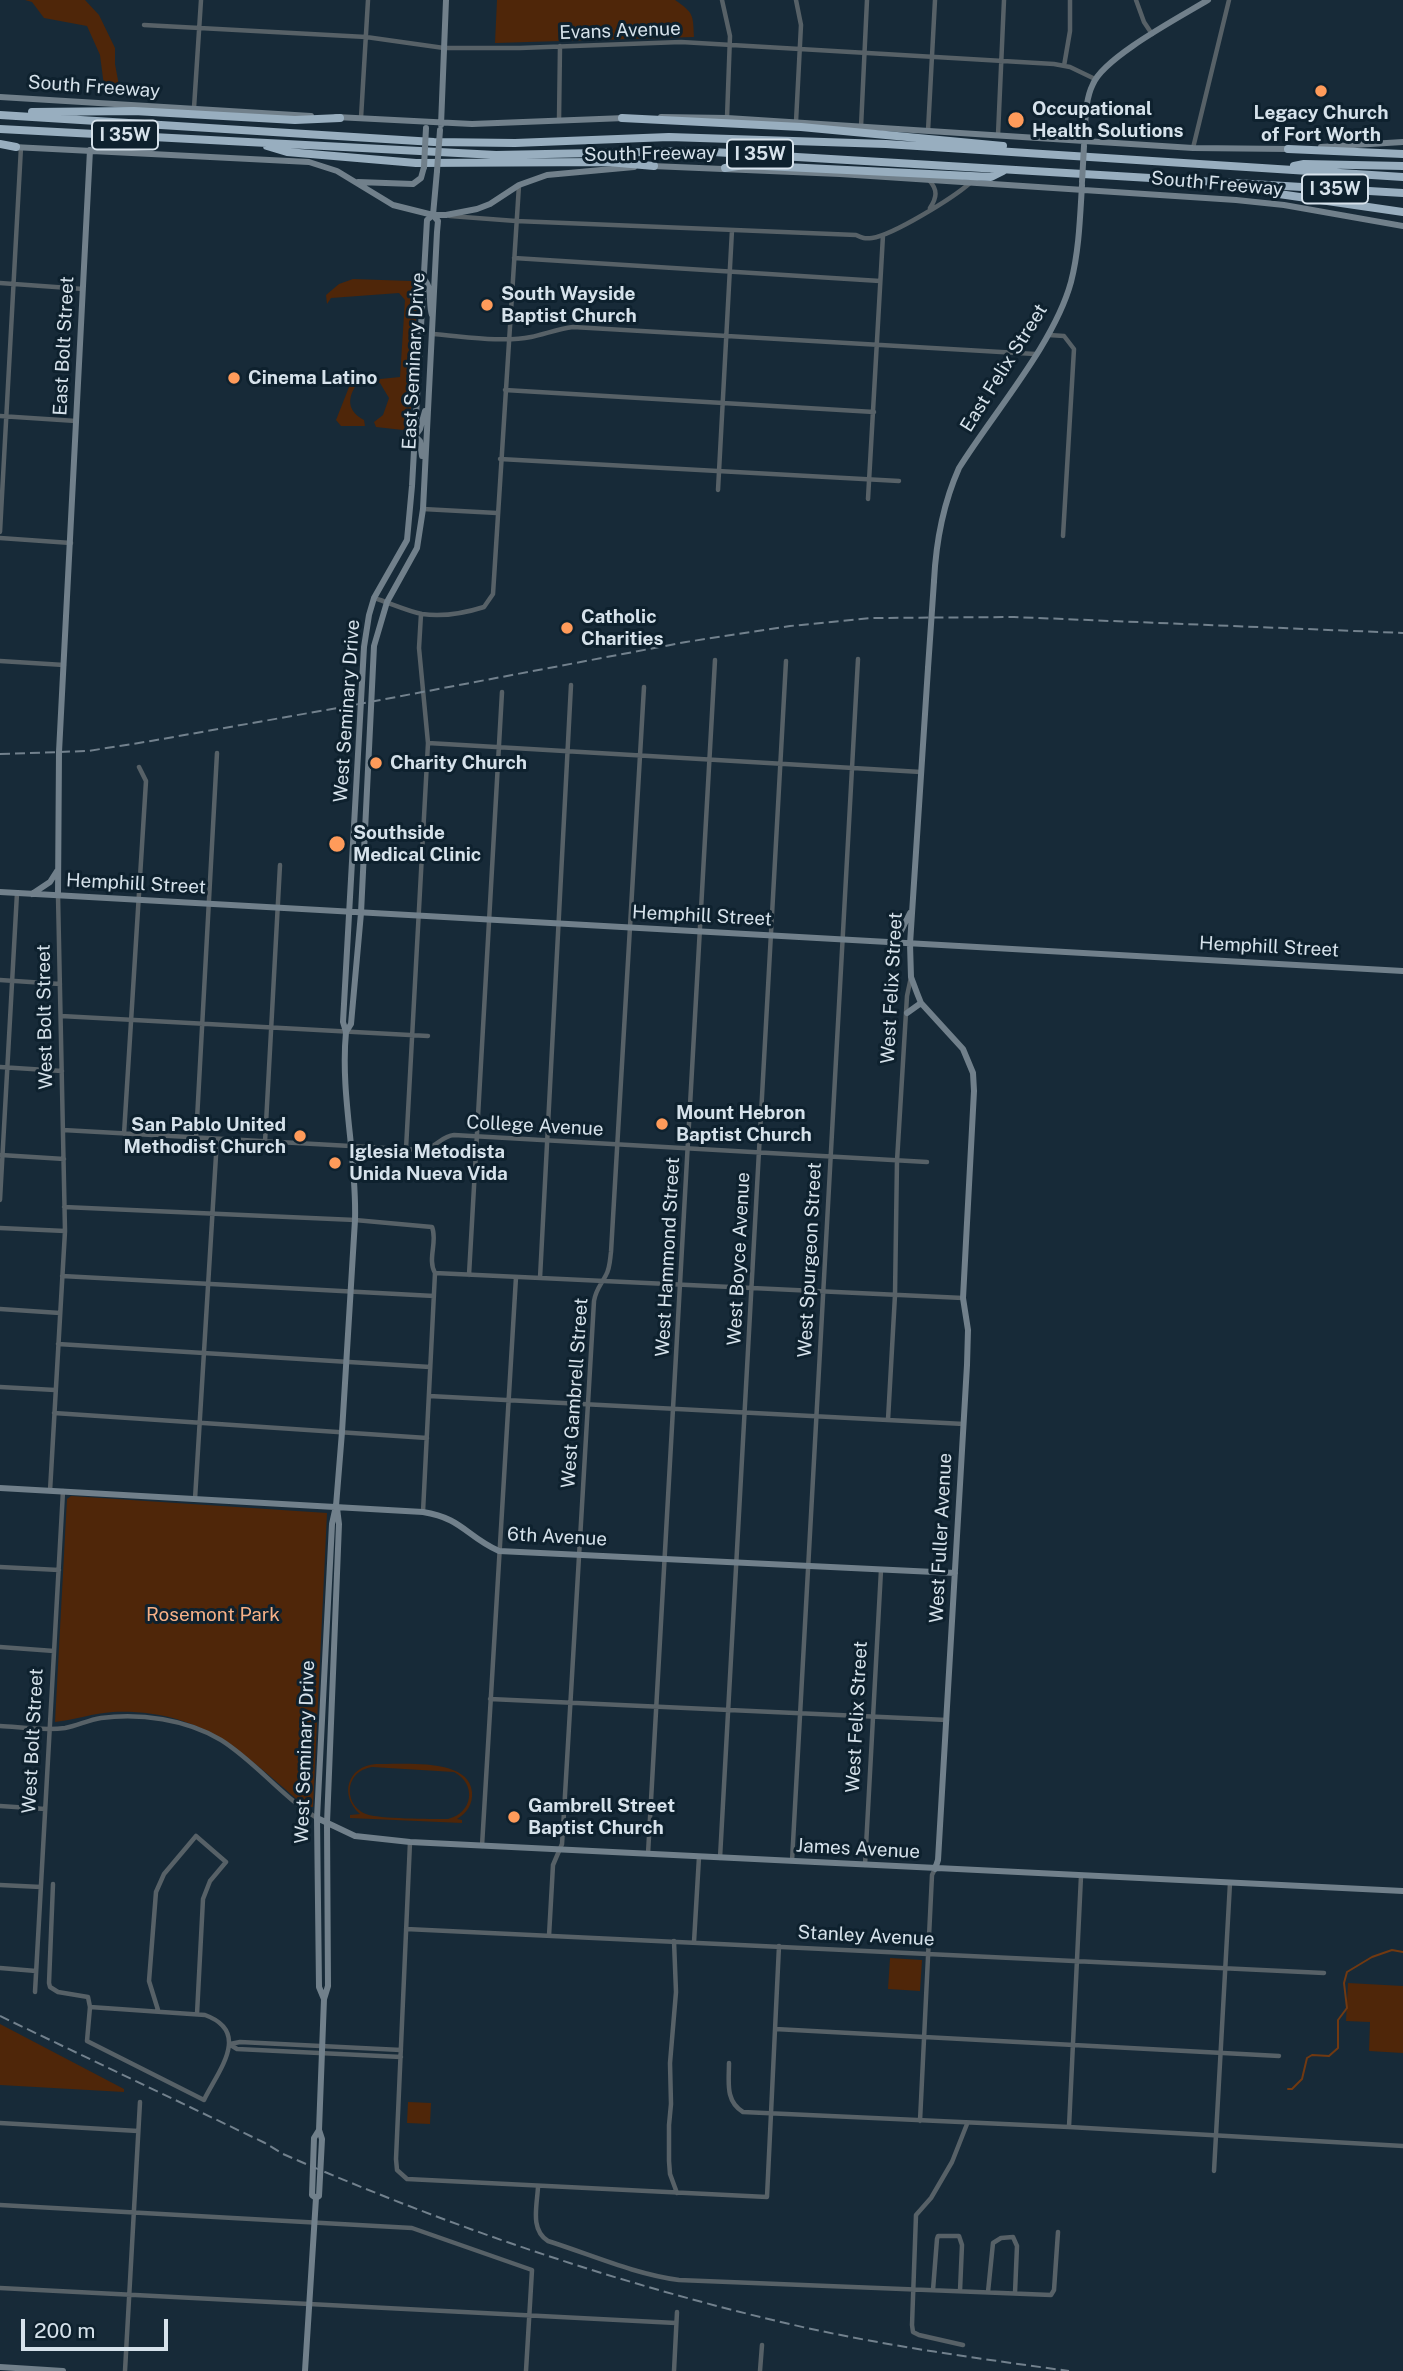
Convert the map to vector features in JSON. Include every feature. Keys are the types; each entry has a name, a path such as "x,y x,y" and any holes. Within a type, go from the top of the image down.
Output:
{"highway":[{"path":"0,114 90,110 296,120 340,118"},
{"name":"South Freeway","path":"0,114 434,142 515,143 707,137 886,144 1403,177"},
{"path":"622,118 823,129 1002,146 1015,152"},
{"name":"South Freeway","path":"0,129 496,155 696,151 1403,193"},
{"path":"251,142 287,152 416,163 608,162 653,166"},
{"path":"0,145 19,147"},
{"path":"1288,149 1403,154"},
{"path":"1285,169 1304,164 1403,166"},
{"path":"725,169 744,165 991,177 1006,170"},
{"path":"1267,186 1279,194 1403,213"}],"main road":[{"name":"East Seminary Drive","path":"412,486 427,220 433,215 441,127 446,0"},
{"name":"East Felix Street","path":"935,557 942,519 959,468 1048,335 1071,283 1078,244 1087,103 1095,79 1118,55 1208,0"},
{"name":"South Freeway","path":"0,97 361,118 441,127 671,116 998,135 1084,144 1193,148 1288,149 1403,142"},
{"path":"356,182 413,184 421,178 427,126"},
{"name":"South Freeway","path":"19,147 309,162 337,171 393,205 433,215 446,215 490,204 519,185 547,174 653,166 970,183 1082,185 1270,203 1403,226"},
{"name":"East Bolt Street","path":"71,543 90,150"},
{"name":"East Seminary Drive","path":"423,509 438,221 433,215"},
{"path":"424,279 429,287 429,307 433,317"},
{"path":"424,468 420,442 415,436 421,429 429,396"},
{"path":"412,486 415,503 423,509"},
{"name":"West Seminary Drive","path":"324,1999 319,1987 317,1818 332,1524 342,1432 355,1220 352,1147 344,1076 346,1032 343,1022 364,647 374,598 407,540 412,486"},
{"name":"West Seminary Drive","path":"346,1032 351,1024 361,913 373,660 377,629 387,602 414,555 423,509"},
{"name":"West Bolt Street","path":"58,895 58,776 71,543"},
{"name":"West Felix Street","path":"911,976 910,944 935,557"},
{"path":"355,809 366,813"},
{"path":"32,894 50,883 58,870"},
{"name":"Hemphill Street","path":"0,892 1403,971"},
{"path":"889,943 901,931 913,909"},
{"name":"West Fuller Avenue","path":"911,976 921,1003 959,1043 973,1073 974,1116 963,1298 968,1343 947,1720 938,1860 935,1869"},
{"path":"907,1013 921,1003"},
{"name":"6th Avenue","path":"0,1488 440,1514 459,1523 489,1546 499,1550 956,1573"},
{"name":"West Seminary Drive","path":"305,2371 314,2222 316,2198 319,2196 323,2139 319,2130 324,1999 328,1986 327,1824 340,1524 336,1506"},
{"path":"326,1622 335,1622"},
{"path":"321,1738 330,1739"},
{"name":"James Avenue","path":"317,1818 355,1836 410,1842 1403,1891"},
{"path":"0,2368 63,2371"}],"street":[{"path":"194,109 201,0"},
{"path":"361,118 368,0"},
{"path":"722,0 729,26 730,45 727,118"},
{"path":"796,0 801,26 796,123"},
{"path":"861,127 867,0"},
{"path":"928,132 936,0"},
{"path":"998,135 1004,0"},
{"path":"1064,66 1070,31 1070,0"},
{"path":"1136,0 1144,22 1153,35"},
{"path":"1193,148 1229,0"},
{"name":"Evans Avenue","path":"144,25 366,37 444,48 668,42 1002,60 1064,66 1095,79"},
{"path":"559,46 559,121"},
{"path":"0,532 3,416 13,284 19,147"},
{"path":"927,212 936,194 936,187 929,180"},
{"path":"446,215 516,221 856,235 864,239 883,235 927,212 959,193 970,183"},
{"path":"374,598 421,614 471,611 484,607 491,599 494,587 519,185"},
{"path":"718,490 732,230"},
{"path":"869,499 883,235"},
{"path":"514,258 880,281"},
{"path":"0,283 83,289"},
{"path":"432,334 530,338 555,329 573,327 1035,354"},
{"path":"1048,335 1063,336 1074,349 1063,536"},
{"path":"505,390 874,412"},
{"path":"3,416 76,421"},
{"path":"500,459 899,481"},
{"path":"423,509 497,513"},
{"path":"0,538 71,543"},
{"path":"406,1149 428,743 419,648 421,614"},
{"name":"West Spurgeon Street","path":"792,1862 858,659"},
{"name":"West Hammond Street","path":"648,1854 715,660"},
{"path":"0,661 64,665"},
{"name":"West Boyce Avenue","path":"720,1858 786,661"},
{"path":"540,1278 572,685"},
{"name":"West Gambrell Street","path":"549,1936 553,1865 564,1829 594,1301 596,1290 606,1278 609,1267 644,687"},
{"path":"469,1275 502,692"},
{"path":"428,743 921,772"},
{"path":"196,1138 217,753"},
{"path":"124,1134 146,781 139,767"},
{"path":"265,1142 280,865"},
{"path":"0,1200 17,893"},
{"name":"West Bolt Street","path":"50,1491 65,1231 58,895"},
{"name":"West Felix Street","path":"888,1420 895,1295 897,1161 907,996 911,976"},
{"path":"0,980 60,984"},
{"path":"61,1016 428,1036"},
{"path":"0,1067 62,1071"},
{"name":"College Avenue","path":"63,1130 406,1149 429,1149 445,1136 477,1136 927,1162"},
{"path":"195,1499 217,1139"},
{"path":"1,1155 64,1159"},
{"path":"64,1207 355,1220 428,1225 434,1229 432,1262 435,1273 423,1512"},
{"path":"0,1228 65,1231"},
{"path":"435,1273 963,1298"},
{"path":"62,1276 434,1296"},
{"path":"482,1846 516,1277"},
{"path":"0,1310 60,1313"},
{"path":"58,1344 430,1367"},
{"path":"0,1387 55,1390"},
{"path":"429,1396 964,1424"},
{"path":"54,1413 427,1438"},
{"name":"West Bolt Street","path":"35,1992 63,1491"},
{"path":"0,1567 59,1570"},
{"name":"West Felix Street","path":"865,1866 881,1570"},
{"path":"0,1647 54,1651"},
{"path":"490,1699 947,1720"},
{"path":"0,1726 64,1728 100,1718 134,1716 193,1727 232,1748 294,1802 317,1818"},
{"path":"0,1806 45,1809"},
{"path":"158,2010 149,1981 156,1892 164,1874 196,1836 226,1862 210,1881 203,1899 197,2014"},
{"path":"410,1842 396,2160 401,2175 407,2179 767,2197 779,1946"},
{"path":"694,1942 699,1857"},
{"name":"West Fuller Avenue","path":"920,2121 932,1875 935,1869"},
{"path":"1069,2127 1081,1876"},
{"path":"1214,2171 1230,1883"},
{"path":"53,1884 48,1973 50,1987 58,1992 85,1994 90,1999 87,2041 205,2100 217,2073 228,2059 227,2033 219,2022 197,2014 90,2007"},
{"path":"0,1885 41,1887"},
{"name":"Stanley Avenue","path":"406,1929 1324,1973"},
{"path":"674,1941 676,1992 670,2063 669,2161 670,2174 677,2193"},
{"path":"0,1968 36,1970"},
{"path":"775,2029 1279,2056"},
{"path":"229,2044 240,2042 289,2045 401,2057"},
{"path":"229,2044 237,2049 289,2052 401,2050"},
{"path":"289,2045 289,2052"},
{"path":"729,2063 729,2086 733,2103 743,2112 1403,2146"},
{"path":"125,2371 140,2102"},
{"path":"0,2123 138,2130"},
{"path":"963,2344 913,2332 913,2289 916,2215 946,2174 967,2124"},
{"path":"538,2187 537,2229 540,2236 548,2241 659,2277 1051,2295 1054,2290 1058,2232"},
{"path":"0,2204 412,2228 532,2270 526,2371"},
{"path":"933,2290 938,2236 953,2235 961,2238 962,2245 960,2291"},
{"path":"988,2292 993,2243 1001,2238 1013,2237 1017,2246 1015,2294"},
{"path":"0,2288 677,2323"},
{"path":"674,2371 677,2312"},
{"path":"760,2371 762,2345"}],"green space":[{"path":"25,0 85,0 99,15 115,48 120,91 105,94 100,55 87,26 44,18 32,2"},
{"path":"497,0 675,0 691,15 694,37 495,43"},
{"path":"353,279 411,281 418,287 410,424 403,430 376,427 374,422 383,415 389,398 380,383 373,381 357,384 350,399 354,413 364,420 365,426 341,426 336,420 351,382 400,377 405,300 399,293 331,298 327,304 326,295 339,284"},
{"name":"Rosemont Park","path":"71,1496 327,1513 313,1807 306,1807 241,1752 219,1738 172,1718 145,1713 113,1712 55,1722 67,1499"},
{"path":"432,1765 459,1773 468,1781 472,1792 469,1808 457,1819 462,1820 462,1823 350,1818 350,1815 360,1814 353,1807 350,1799 349,1783 358,1770 366,1766","holes":["372,1767 454,1772 466,1784 469,1798 463,1811 448,1819 373,1816 358,1809 351,1797 353,1780 359,1772"]},
{"path":"890,1958 922,1960 920,1991 888,1989"},
{"path":"1348,1983 1403,1986 1403,2053 1369,2051 1370,2022 1346,2021"},
{"path":"0,2024 124,2089 124,2092 0,2085"},
{"path":"408,2102 431,2103 430,2124 407,2123"}],"waterway":[{"path":"1288,2089 1292,2089 1302,2079 1307,2058 1312,2055 1329,2056 1338,2048 1338,2020 1347,2008 1344,1983 1347,1972 1372,1957 1392,1950 1403,1952"}],"railway":[{"path":"0,754 88,751 354,705 686,642 790,626 871,618 1014,617 1403,633"},
{"path":"0,2016 283,2154 411,2207 540,2253 673,2294 807,2328 905,2347 1069,2371"}],"place":[{"name":"Legacy Church of Fort Worth","path":"1321,91"},
{"name":"Occupational Health Solutions","path":"1016,120"},
{"name":"South Wayside Baptist Church","path":"487,305"},
{"name":"Cinema Latino","path":"234,378"},
{"name":"Catholic Charities","path":"567,628"},
{"name":"Charity Church","path":"376,763"},
{"name":"Southside Medical Clinic","path":"337,844"},
{"name":"Mount Hebron Baptist Church","path":"662,1124"},
{"name":"San Pablo United Methodist Church","path":"300,1136"},
{"name":"Iglesia Metodista Unida Nueva Vida","path":"335,1163"},
{"name":"Gambrell Street Baptist Church","path":"514,1817"}]}
